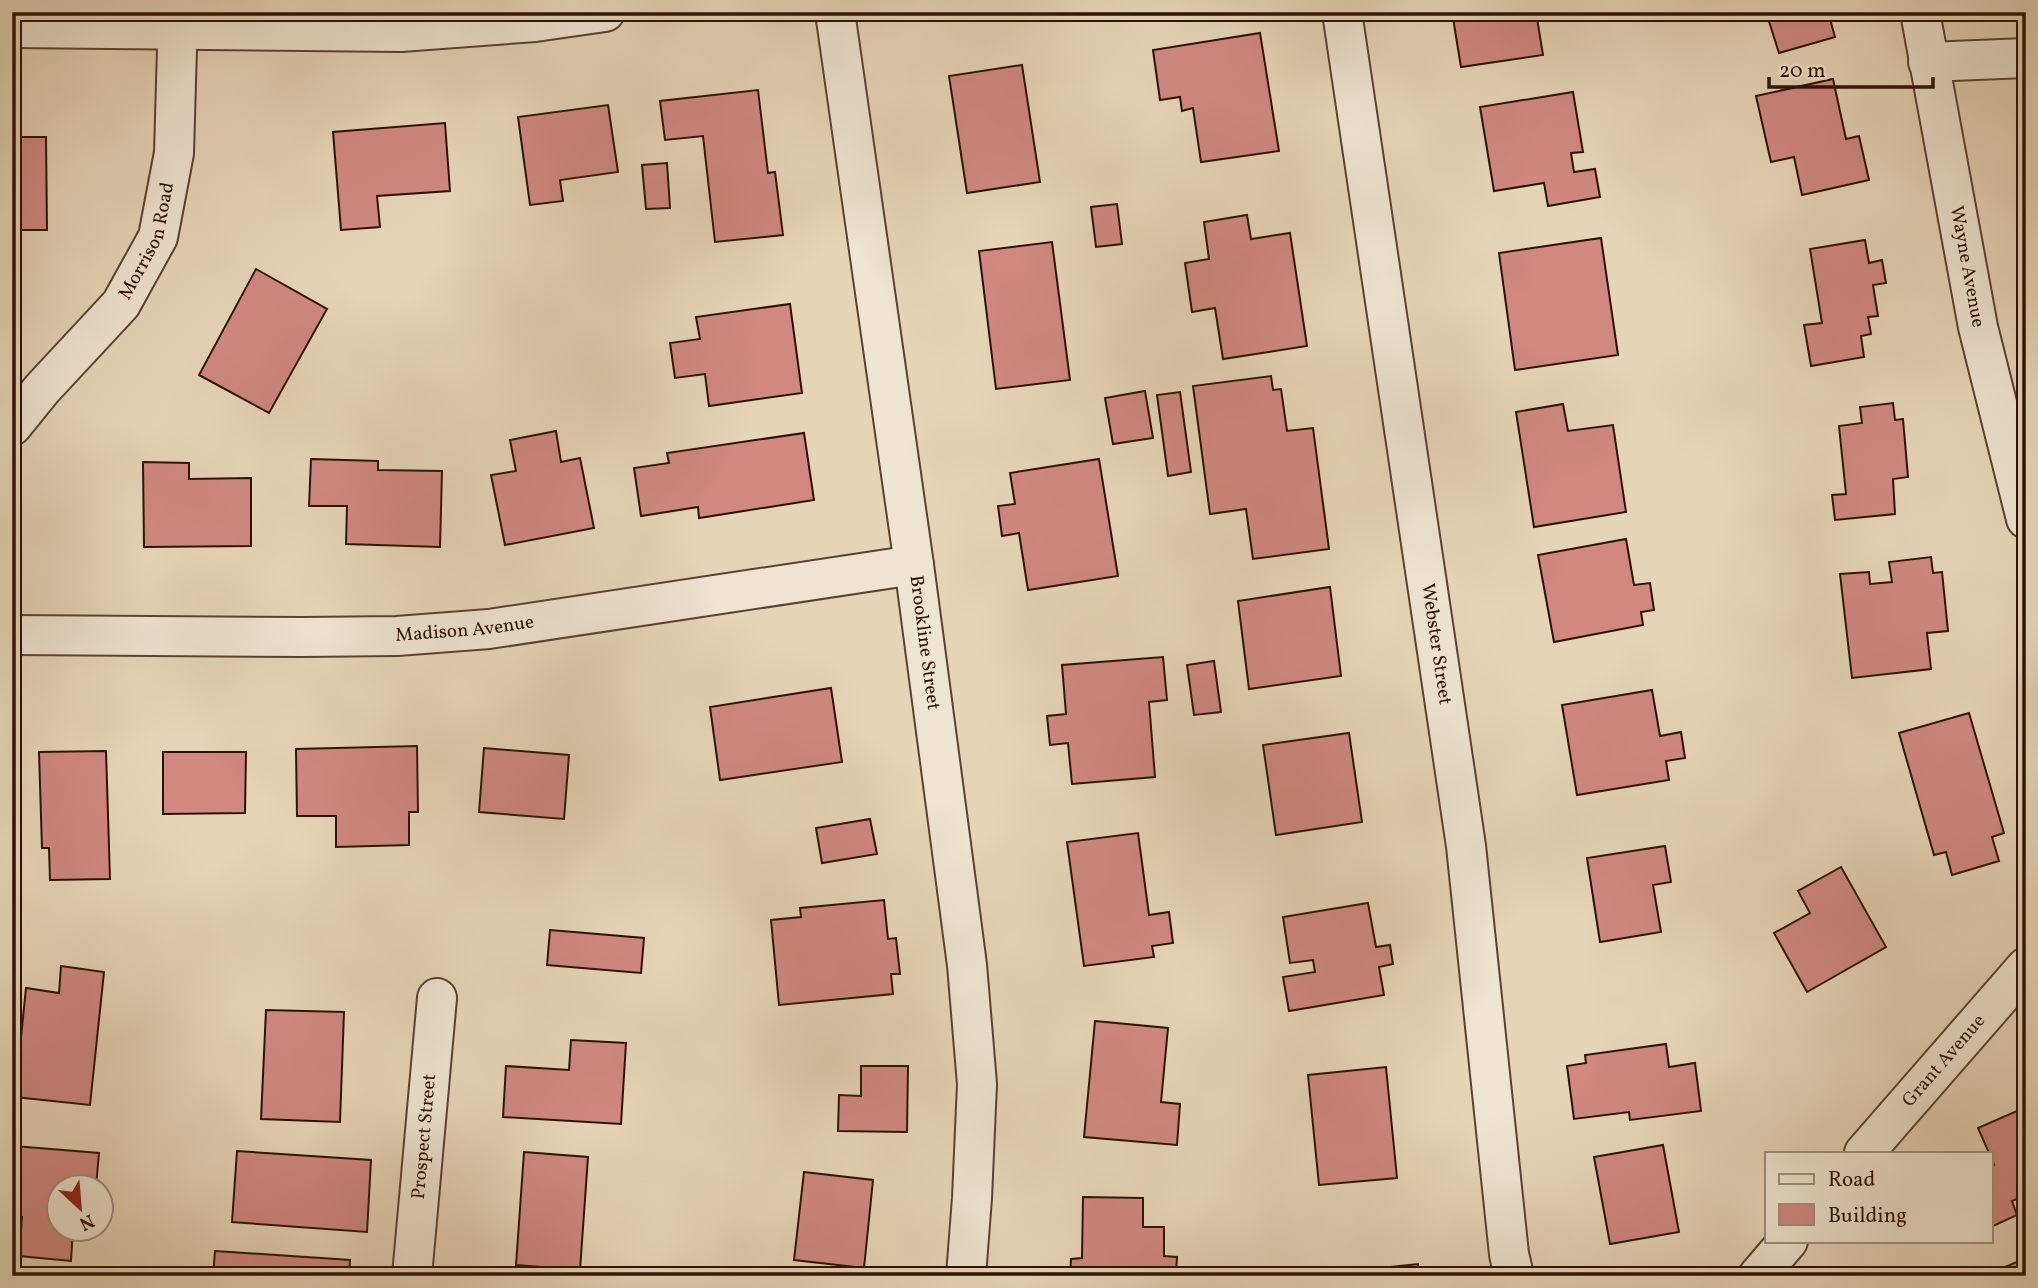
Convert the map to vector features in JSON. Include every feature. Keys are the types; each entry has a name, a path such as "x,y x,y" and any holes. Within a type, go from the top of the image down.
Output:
{"street":[{"path":"12,28 178,21 401,32 536,22 605,12"},
{"name":"Brookline Street","path":"835,12 914,565 967,965 977,1084 966,1276"},
{"name":"Webster Street","path":"1342,12 1466,846 1508,1254 1514,1276"},
{"name":"Wayne Avenue","path":"1920,12 1978,327 2026,519"},
{"name":"Morrison Road","path":"12,426 42,389 121,304 158,237 174,153 178,21"},
{"path":"1928,62 2026,58"},
{"name":"Madison Avenue","path":"12,635 397,636 489,629 914,565"},
{"name":"Grant Avenue","path":"1865,1152 2026,967"},
{"name":"Prospect Street","path":"412,1276 437,998"},
{"path":"1758,1276 1787,1242"}],"building":[{"path":"1452,12 1536,12 1543,55 1461,67"},
{"path":"1766,12 1828,12 1835,37 1779,53"},
{"path":"1260,33 1279,151 1201,162 1193,108 1182,111 1180,97 1160,100 1153,50"},
{"path":"1022,65 1040,182 967,193 949,76"},
{"path":"1833,79 1846,139 1859,136 1869,180 1802,195 1794,157 1771,162 1756,96"},
{"path":"758,90 768,173 775,172 783,235 715,242 703,136 665,140 660,101"},
{"path":"1573,92 1583,152 1571,153 1574,172 1595,169 1600,197 1548,206 1544,183 1494,191 1480,107"},
{"path":"608,105 618,172 560,180 563,201 530,205 518,117"},
{"path":"445,123 450,191 377,196 380,227 341,230 333,132"},
{"path":"12,137 46,137 47,230 12,230"},
{"path":"667,163 670,208 646,209 642,165"},
{"path":"1117,204 1122,244 1096,247 1091,207"},
{"path":"1247,215 1251,239 1290,233 1307,346 1223,359 1215,308 1192,312 1185,263 1209,259 1204,222"},
{"path":"1601,238 1618,355 1515,370 1499,253"},
{"path":"1865,240 1869,263 1882,260 1886,283 1873,285 1878,316 1868,317 1871,334 1861,336 1864,357 1811,366 1804,325 1822,323 1810,249"},
{"path":"1052,242 1070,380 996,389 979,251"},
{"path":"256,269 327,309 269,413 199,375"},
{"path":"790,304 802,393 709,406 705,374 675,378 670,343 700,339 696,317"},
{"path":"1271,376 1273,390 1281,389 1287,431 1313,428 1329,549 1253,559 1246,509 1210,514 1193,386"},
{"path":"1145,391 1153,438 1113,444 1105,398"},
{"path":"1180,392 1191,472 1168,476 1157,395"},
{"path":"1893,403 1895,420 1903,419 1908,477 1893,479 1895,514 1835,520 1832,495 1846,494 1839,426 1862,423 1860,407"},
{"path":"1563,404 1568,431 1613,425 1626,512 1534,527 1516,412"},
{"path":"556,431 561,462 580,458 594,528 505,545 491,475 516,471 510,440"},
{"path":"804,433 814,500 699,518 698,507 641,516 634,468 669,463 667,453"},
{"path":"311,459 378,461 378,470 442,471 440,547 346,544 347,506 309,506"},
{"path":"1099,459 1118,576 1028,590 1019,533 1002,536 998,506 1015,504 1010,473"},
{"path":"143,462 189,463 189,479 251,478 251,546 144,547"},
{"path":"1626,539 1634,585 1650,583 1654,610 1641,612 1643,625 1554,642 1538,555"},
{"path":"1931,557 1933,573 1942,572 1948,631 1927,633 1931,669 1852,678 1840,574 1869,572 1870,584 1892,582 1889,562"},
{"path":"1330,587 1341,676 1249,689 1238,601"},
{"path":"1163,657 1167,700 1149,702 1155,777 1072,784 1068,743 1050,745 1047,716 1066,714 1062,665"},
{"path":"1214,661 1221,712 1194,715 1187,665"},
{"path":"831,688 842,762 720,780 710,707"},
{"path":"1652,690 1660,736 1681,732 1685,758 1666,761 1669,780 1577,795 1562,705"},
{"path":"1969,713 2004,833 1992,837 1999,861 1952,875 1946,852 1934,855 1899,733"},
{"path":"1349,733 1362,822 1276,835 1263,745"},
{"path":"417,746 418,812 409,812 409,845 336,847 336,816 297,816 296,749"},
{"path":"484,748 569,755 564,819 479,812"},
{"path":"106,751 110,879 50,880 49,848 42,848 39,752"},
{"path":"163,752 246,752 245,813 163,814"},
{"path":"870,819 877,854 822,863 816,828"},
{"path":"1138,833 1149,915 1169,912 1173,943 1152,946 1154,957 1084,966 1067,842"},
{"path":"1665,846 1671,882 1653,885 1661,932 1600,942 1587,858"},
{"path":"1841,867 1886,947 1807,992 1774,933 1810,913 1798,891"},
{"path":"884,900 888,939 896,938 900,974 891,974 893,994 779,1005 771,920 801,917 800,908"},
{"path":"1368,903 1376,947 1390,945 1393,964 1379,967 1384,995 1289,1011 1283,977 1315,972 1313,960 1290,963 1283,917"},
{"path":"550,930 644,938 641,973 547,965"},
{"path":"61,966 104,972 90,1105 15,1097 26,988 59,993"},
{"path":"266,1010 344,1012 340,1122 261,1119"},
{"path":"1095,1021 1168,1028 1161,1102 1180,1104 1177,1145 1084,1137"},
{"path":"571,1040 626,1043 621,1124 503,1117 506,1066 569,1070"},
{"path":"1666,1044 1669,1067 1695,1063 1701,1111 1630,1120 1629,1112 1574,1119 1567,1066 1586,1063 1585,1055"},
{"path":"861,1066 908,1066 907,1132 838,1131 839,1095 861,1096"},
{"path":"1386,1067 1397,1178 1319,1185 1308,1075"},
{"path":"2026,1107 2026,1195 2012,1201 2017,1215 1993,1226 1993,1152 1989,1152 1978,1128"},
{"path":"1663,1145 1679,1232 1610,1244 1594,1157"},
{"path":"14,1146 99,1153 97,1172 46,1172 46,1242 72,1242 71,1261 19,1256 22,1217 12,1216"},
{"path":"237,1151 371,1160 367,1232 232,1222"},
{"path":"524,1152 588,1157 580,1270 516,1265"},
{"path":"804,1172 873,1180 864,1268 794,1260"},
{"path":"1083,1197 1143,1198 1143,1227 1164,1227 1164,1256 1177,1257 1176,1276 1070,1276 1071,1259 1082,1258"},
{"path":"215,1251 350,1260 349,1276 213,1276"},
{"path":"2026,1258 2026,1276 1984,1276"},
{"path":"1418,1264 1419,1276 1353,1276 1353,1271"}]}
